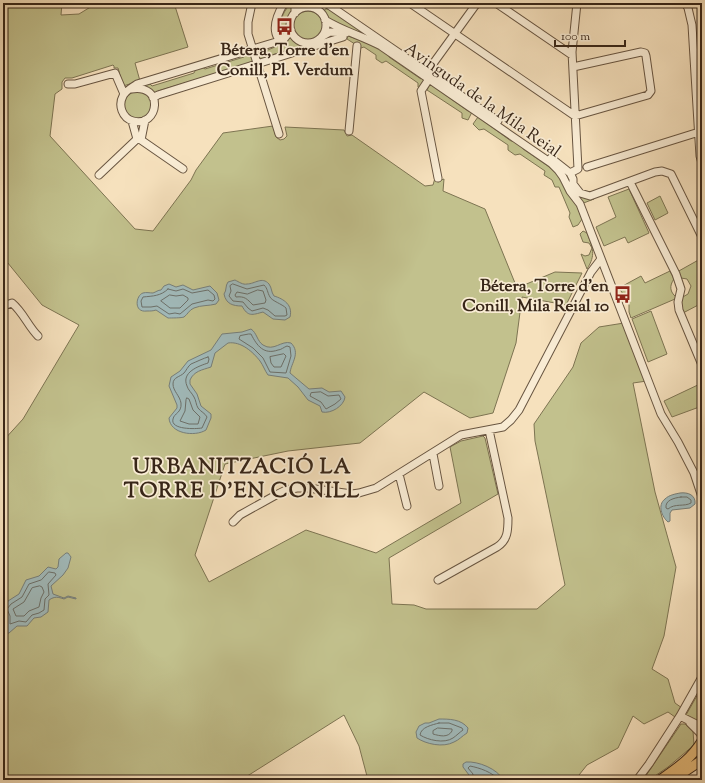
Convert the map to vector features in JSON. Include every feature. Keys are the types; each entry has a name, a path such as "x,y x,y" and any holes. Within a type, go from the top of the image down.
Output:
{"main road":[{"path":"660,780 686,762 695,753 702,741"},
{"path":"672,780 702,760"}],"street":[{"path":"252,3 248,22 248,34 279,134"},
{"path":"284,3 275,21 275,28 278,38 284,39"},
{"path":"296,3 304,8 319,11 325,20 326,25 323,36 314,42 302,42 293,35 291,30 291,21 295,13 296,3"},
{"path":"319,11 325,3 561,165 570,173 573,179 573,184 580,193 590,196 662,171 671,174 702,237"},
{"path":"410,3 575,116"},
{"path":"427,72 476,3"},
{"path":"496,3 572,55"},
{"path":"570,173 578,169 572,55 577,3"},
{"path":"685,3 688,8 692,25 702,163"},
{"path":"295,13 304,8"},
{"name":"Avinguda de la Mila Reial","path":"325,20 346,35"},
{"path":"131,89 142,88 147,90 153,98 155,106 154,110 151,115 140,122 132,121 124,115 121,110 120,102 124,94 131,89 138,84 284,39 291,30"},
{"name":"Avinguda de la Mila Reial","path":"323,36 330,32 370,40 551,163 558,170 580,204 661,414 694,473 702,497"},
{"path":"153,98 158,95 346,35"},
{"path":"349,131 357,46"},
{"path":"573,67 642,52 645,53 646,56 651,87 651,91 648,95 575,116"},
{"path":"694,59 702,61"},
{"path":"68,84 75,84 115,73 124,94"},
{"path":"429,79 421,91 438,178"},
{"path":"98,175 139,139 145,120"},
{"path":"132,121 139,139 182,169"},
{"path":"587,167 699,132"},
{"path":"630,182 676,274 681,289 678,302 679,310 702,365"},
{"path":"233,522 240,515 276,494 286,490 308,488 352,494 376,488 433,454 461,435 503,427 512,420 519,410 591,272 601,259"},
{"path":"3,306 12,303 38,336"},
{"path":"3,344 3,354"},
{"path":"438,580 497,547 503,543 506,536 508,518 488,430"},
{"path":"433,454 439,486"},
{"path":"399,474 407,506"},
{"path":"637,780 680,716 702,677"},
{"path":"680,716 702,727"},
{"path":"687,720 702,737"}],"shaded area":[{"path":"3,3 62,3 61,15 79,14 97,3 174,3 188,47 135,63 140,81 123,86 118,68 114,68 113,65 72,78 65,78 62,82 62,89 55,94 50,136 135,229 153,231 191,180 196,170 223,133 273,126 276,137 280,140 287,136 285,127 344,130 347,136 352,135 425,186 433,185 435,178 438,181 444,179 443,191 485,209 517,288 555,272 582,273 566,305 522,297 516,343 493,413 470,418 424,392 360,443 288,451 225,464 195,555 209,582 306,530 376,553 461,503 450,447 461,441 483,436 485,438 498,494 389,558 392,604 414,605 426,609 537,609 565,585 535,441 534,424 573,367 581,343 599,327 624,323 647,381 633,383 655,492 676,567 664,636 652,669 668,679 675,703 682,708 675,717 668,712 644,724 633,716 618,748 587,765 575,780 368,780 359,746 344,715 241,780 3,780 3,441 23,419 79,325 42,305 3,257"},
{"path":"287,3 292,3 290,21 282,38 280,36 282,34 281,21 287,8 285,5"},
{"path":"325,9 329,9 370,38 330,22 324,14"},
{"path":"308,11 319,15 323,26 319,37 308,41 297,37 293,26 297,15"},
{"path":"348,36 372,44 421,79 422,78 425,80 420,88 418,87 418,83 386,61 382,63 376,59 376,55 364,47 361,48 347,39"},
{"path":"290,37 305,46 300,50 298,47 265,57 264,61 259,60 257,53 258,51 261,50 263,52 275,47"},
{"path":"250,53 254,62 214,74 213,78 204,77 158,91 157,95 143,86 149,83 152,86 194,73 196,69 202,67 205,69 244,57 245,54"},
{"path":"399,58 566,174 580,195 594,199 581,204 564,174"},
{"path":"430,84 468,111 472,112 468,120 462,118 462,113 427,90"},
{"path":"142,91 150,96 152,111 141,120 127,116 123,103 128,95"},
{"path":"478,117 511,141 514,141 523,147 523,149 555,171 577,206 582,219 578,225 573,227 569,217 570,213 559,187 555,187 552,180 544,175 545,171 520,154 515,155 508,150 508,145 484,129 479,130 473,124"},
{"path":"629,189 649,233 628,243 625,237 604,246 596,227 616,217 608,197"},
{"path":"660,196 668,213 655,220 647,203"},
{"path":"583,231 587,233 591,243 593,251 592,260 587,269 581,254 585,256 589,255 592,248 589,243 583,242 580,234"},
{"path":"702,258 702,303 683,313 681,298 688,294 691,286 687,279 681,278 677,272"},
{"path":"670,271 674,279 671,284 671,289 672,293 676,297 675,299 631,318 629,303 619,288 641,276 645,283"},
{"path":"651,311 667,354 648,362 632,319"},
{"path":"702,383 702,406 672,417 664,401"},
{"path":"702,687 702,725 686,717 686,715"},
{"path":"681,724 685,724 693,731 694,745 668,767 649,780 643,780"}],"water":[{"path":"235,280 241,283 250,284 261,280 269,284 274,296 287,303 289,306 291,313 290,317 285,320 273,319 263,312 248,314 242,306 230,304 226,300 224,294 228,282"},
{"path":"169,284 176,287 183,285 193,290 210,286 217,293 219,300 216,304 194,308 181,318 168,318 156,310 143,311 139,309 137,300 141,294 153,293 161,290 164,286"},
{"path":"251,329 259,341 267,347 291,343 295,350 295,358 290,373 309,389 322,388 329,392 341,391 345,397 340,406 333,411 322,412 320,406 308,400 298,387 288,378 268,375 254,354 242,345 228,343 215,353 211,367 196,373 190,380 190,384 197,394 201,406 211,414 206,430 196,433 184,433 178,431 170,423 169,418 177,408 169,386 171,377 180,371 188,361 211,350 222,334 242,332"},
{"path":"680,493 686,493 693,496 695,504 690,508 672,510 670,513 670,521 668,522 662,514 661,504 668,497"},
{"path":"68,553 71,557 68,568 51,586 53,594 64,598 68,596 76,599 68,597 64,599 56,597 53,598 49,600 48,612 41,617 34,618 27,626 17,626 9,633 3,634 3,621 7,617 3,609 8,601 19,594 26,580 39,576 48,567 56,569 58,567 59,559"},
{"path":"439,719 451,719 462,723 468,728 467,733 456,741 445,745 425,742 417,738 416,732 419,726"},
{"path":"466,762 487,766 497,772 503,780 466,780 469,775 463,767 463,764"}],"place":[{"name":"Bétera, Torre d'en Conill, Pl. Verdum","path":"285,27"},
{"name":"Bétera, Torre d'en Conill, Mila Reial 10","path":"622,295"}],"district":[{"name":"URBANITZACIÓ LA TORRE D'EN CONILL","path":"242,478"}]}
